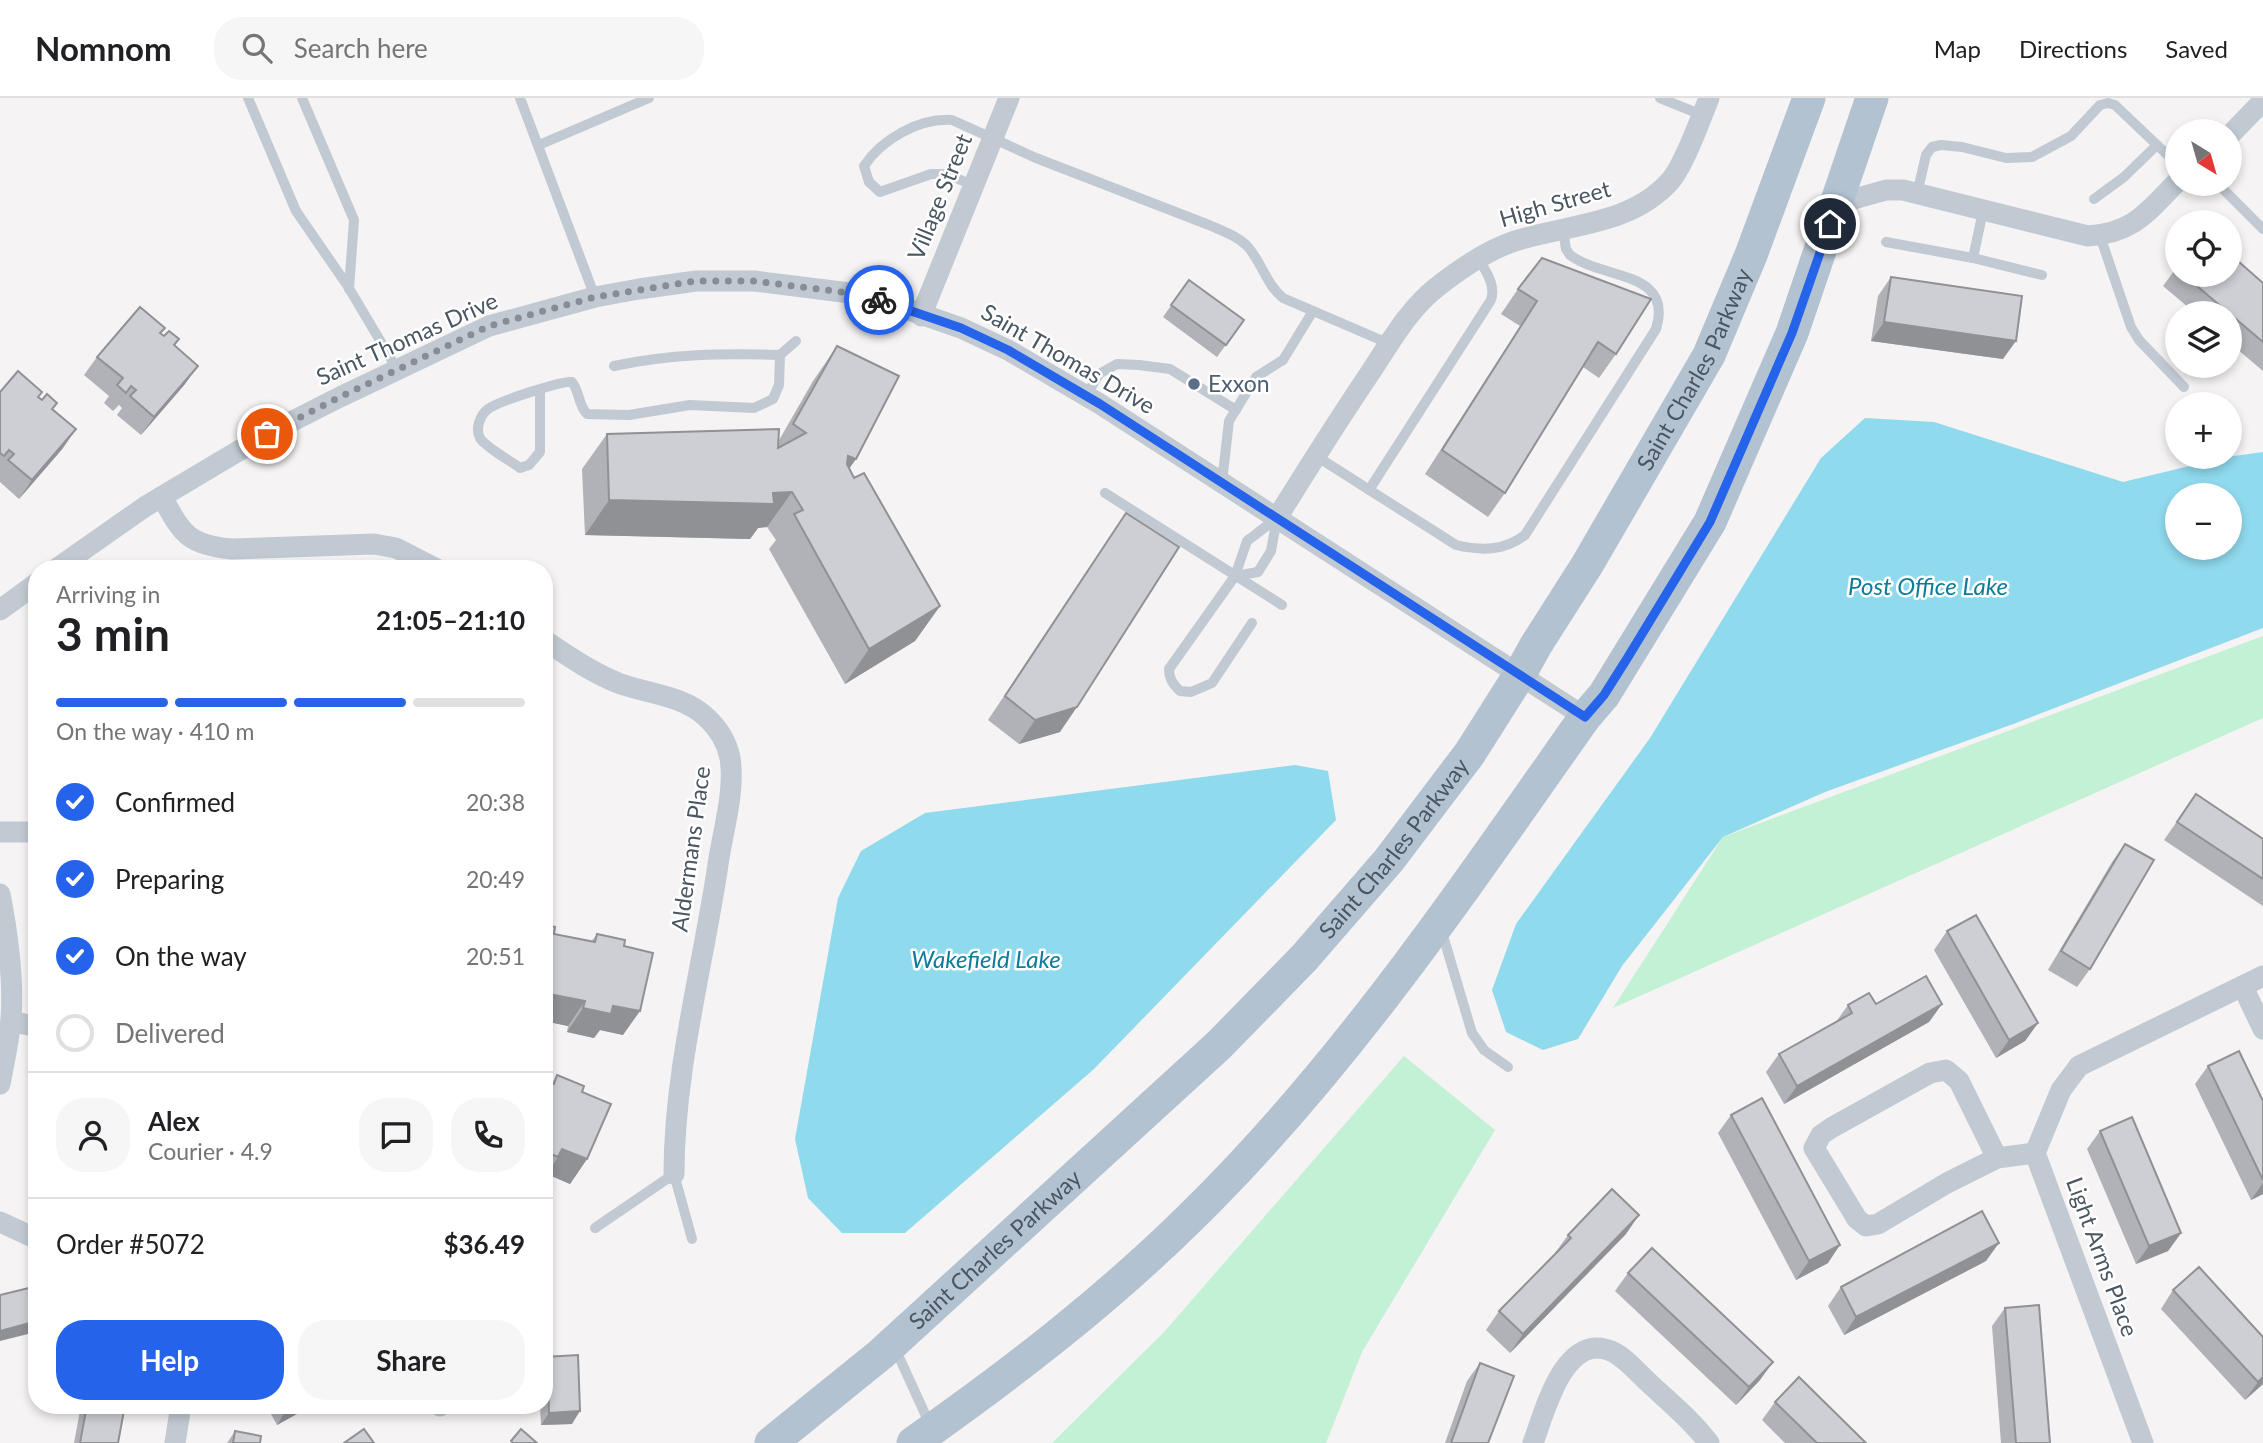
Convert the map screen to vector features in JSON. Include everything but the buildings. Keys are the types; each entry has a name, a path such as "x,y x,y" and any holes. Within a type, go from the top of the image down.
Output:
{"main road":[{"name":"Saint Charles Parkway","path":"771,1443 893,1343 1219,1045 1304,958 1389,860 1470,753 1587,565 1709,355 1751,255 1809,98"},
{"path":"922,1436 1057,1337 1193,1216 1245,1161 1347,1044 1439,924 1585,717 1604,695 1710,522 1792,333 1871,98"}],"street":[{"name":"Village Street","path":"921,316 1009,98"},
{"path":"2242,123 2263,101"},
{"name":"High Street","path":"1277,518 1417,306 1435,289 1479,259 1516,241 1594,224 1622,213 1660,190 1676,173 1705,106"},
{"path":"1836,204 1886,190 1903,190 2088,236 2100,236 2131,226 2165,193"},
{"name":"Saint Thomas Drive","path":"68,560 106,532 200,472 267,434 489,326 595,297 696,281 754,281 866,295 961,328 1008,350 1223,482 1585,717"},
{"path":"162,497 181,530 189,537 215,547 232,549 374,544 404,551 420,560"},
{"path":"0,610 28,590"},
{"name":"Aldermans Place","path":"553,646 608,678 680,701 697,710 722,736 730,759 730,786 714,895 684,1060 674,1174"},
{"path":"0,832 28,832"},
{"path":"0,894 7,931 11,978 11,1021 0,1084"},
{"path":"1997,1158 1959,1081 1946,1070 1930,1073 1831,1128 1821,1135 1814,1148 1857,1219 1866,1226 1878,1224 1947,1183 1997,1158 2035,1153 2060,1090 2070,1074 2090,1059 2263,976"},
{"path":"2243,987 2263,1029"},
{"path":"11,1021 28,1025"},
{"name":"Light Arms Place","path":"2035,1153 2143,1443"},
{"path":"0,1222 28,1235"},
{"path":"1533,1443 1557,1380 1568,1363 1576,1356 1594,1349 1613,1352 1626,1361 1709,1443"},
{"path":"175,1443 180,1414"}],"lane":[{"path":"248,98 296,211 349,289 397,369"},
{"path":"303,98 354,220 349,289"},
{"path":"520,98 595,297"},
{"path":"539,145 649,98"},
{"path":"1660,98 1705,106"},
{"path":"1917,194 1926,155 1932,147 1962,147 2006,158 2032,157 2071,136 2100,105 2108,103 2115,105 2165,153"},
{"path":"972,185 947,174 931,174 880,192 869,182 864,166 875,150 922,123 938,119 952,120 1036,158 1236,238 1248,247 1273,290 1283,298 1390,344"},
{"path":"2094,199 2123,177 2157,145"},
{"path":"2230,196 2263,229"},
{"path":"1973,258 1983,211"},
{"path":"1316,456 1456,545 1477,550 1498,548 1514,543 1525,535 1656,329 1660,315 1659,304 1650,287 1570,255 1566,249 1563,230"},
{"path":"2100,236 2131,327 2139,340 2184,387"},
{"path":"1885,242 1973,258 2042,275"},
{"path":"1370,490 1491,300 1492,285 1479,259"},
{"path":"1223,482 1229,421 1256,377 1283,360 1313,311"},
{"path":"614,366 685,355 780,355 796,341"},
{"path":"540,390 540,452 529,465 520,467 481,441 478,430 480,419 488,409 540,390 566,381 572,382 587,414 629,415 690,405 754,408 773,399 779,385 780,355"},
{"path":"1086,396 1099,374 1117,364 1139,365 1170,369 1236,410"},
{"path":"1105,494 1282,604"},
{"path":"1252,623 1212,683 1191,692 1180,691 1173,684 1169,669 1235,576 1247,541 1277,518"},
{"path":"1235,576 1258,572 1271,551 1277,518"},
{"path":"1439,924 1472,1033 1484,1050 1508,1067"},
{"path":"595,1228 674,1174 692,1239"},
{"path":"893,1343 922,1436"}],"green space":[{"path":"2263,636 2263,718 1613,1008 1723,837"},
{"path":"1404,1056 1495,1130 1362,1352 1326,1443 1052,1443 1165,1331"}],"water":[{"name":"Post Office Lake","path":"1865,418 1934,422 2123,482 2177,469 2242,469 2242,455 2263,452 2263,628 2016,723 1825,792 1723,837 1622,966 1578,1039 1543,1050 1506,1032 1492,990 1516,924 1650,738 1821,458"},
{"name":"Wakefield Lake","path":"1295,765 1328,771 1336,820 1094,1069 905,1233 842,1233 808,1198 795,1139 838,898 861,851 925,813"}],"way so far":[{"path":"267,434 489,326 595,297 696,281 754,281 866,295 879,300"}],"place":[{"name":"Exxon","path":"1194,384"}],"route":[{"path":"879,300 961,328 1008,350 1100,404 1585,717 1604,695 1710,522 1792,333 1830,224"}]}
